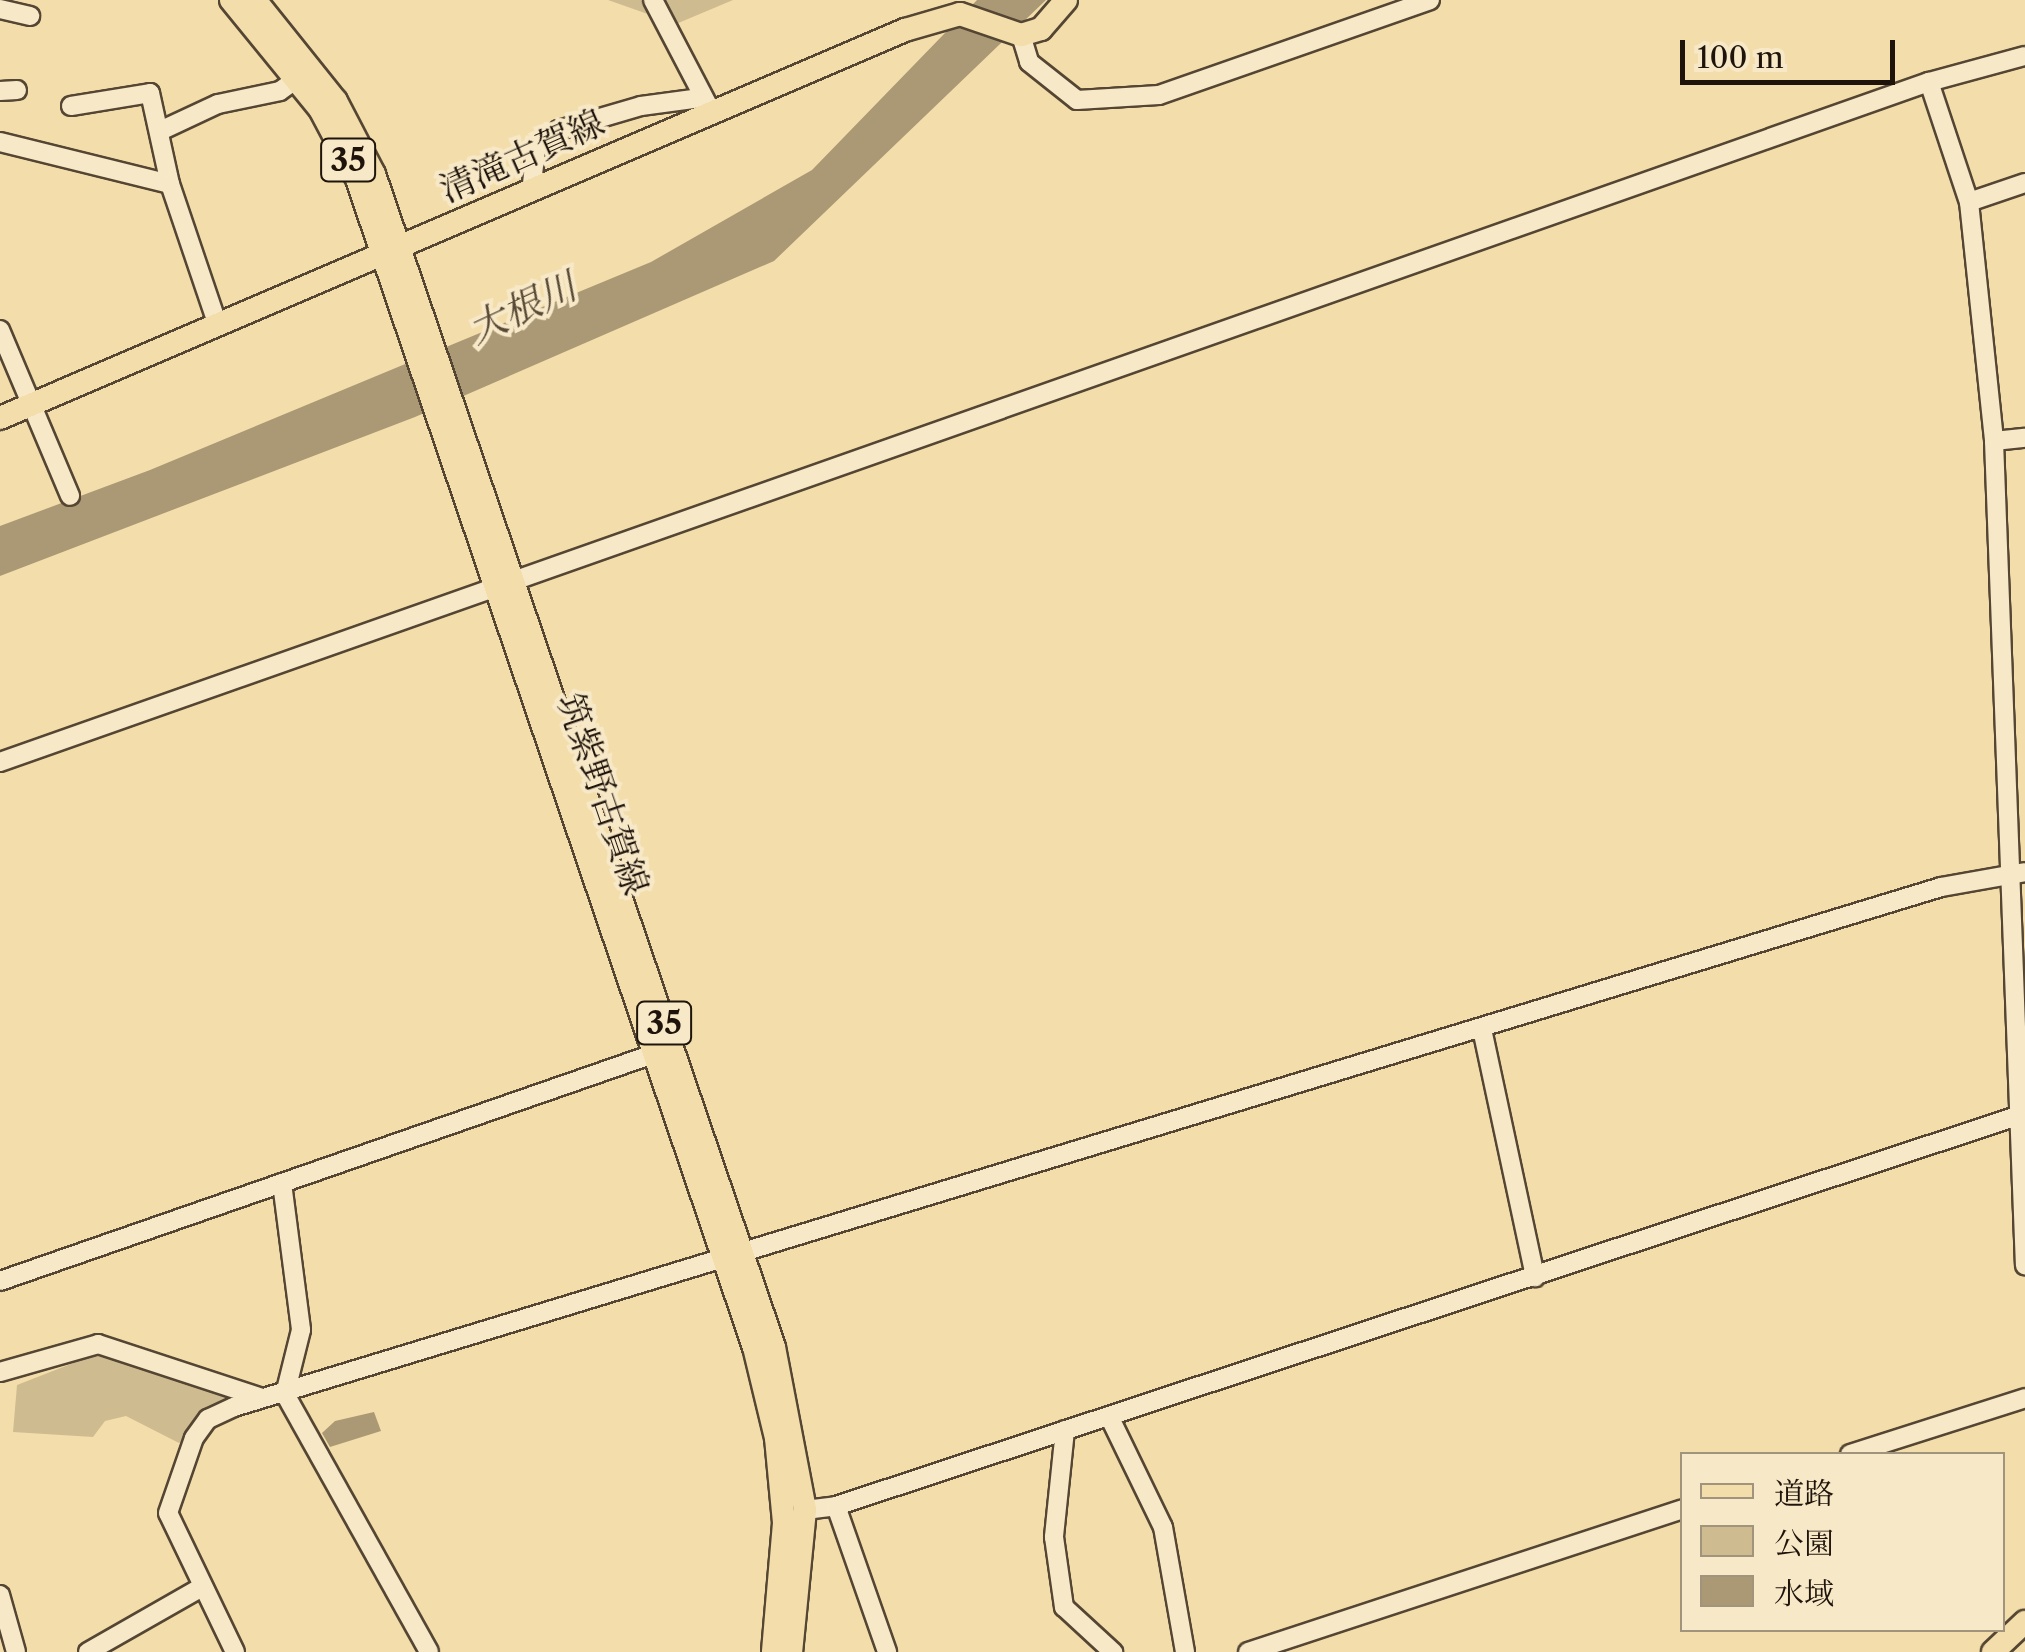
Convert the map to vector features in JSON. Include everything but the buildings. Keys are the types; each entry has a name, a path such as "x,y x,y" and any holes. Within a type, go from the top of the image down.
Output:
{"main road":[{"name":"筑紫野古賀線","path":"232,0 298,78 339,140 392,253"},
{"name":"筑紫野古賀線","path":"256,0 336,100 392,253 734,1258 785,1390 805,1510 791,1652"},
{"path":"1017,34 1041,29 1066,0"},
{"name":"清滝古賀線","path":"0,418 530,192 706,104 957,9 1017,34"},
{"name":"筑紫野古賀線","path":"734,1258 776,1438 784,1565 773,1652"},
{"path":"1993,1652 2025,1622"}],"street":[{"path":"530,192 536,149 559,130 641,106 706,104 653,0"},
{"path":"1017,34 1029,62 1077,100 1159,96 1430,0"},
{"path":"0,9 30,16"},
{"path":"0,762 505,589 1929,82 2025,56"},
{"path":"160,131 218,104 280,92 298,78"},
{"path":"1929,82 1969,202 1994,441 2017,873 2017,1116 2025,1265"},
{"path":"71,106 150,93 170,184 218,326"},
{"path":"0,142 170,184"},
{"path":"1969,202 2025,183"},
{"path":"0,330 70,496"},
{"path":"1994,441 2025,438"},
{"path":"235,1652 200,1588 168,1513 180,1473 208,1419 262,1398 734,1258 1941,888 2017,873"},
{"path":"1482,1029 1535,1277"},
{"path":"0,1281 663,1051"},
{"path":"805,1510 836,1506 2017,1116"},
{"path":"282,1184 301,1330 285,1394 423,1650"},
{"path":"0,1372 98,1344 262,1398"},
{"path":"1856,1452 2025,1398"},
{"path":"1109,1416 1163,1527 1185,1652"},
{"path":"1066,1430 1054,1537 1064,1606 1113,1652"},
{"path":"836,1506 886,1652"},
{"path":"1248,1652 1680,1510"},
{"path":"88,1652 200,1588"},
{"path":"1,1605 16,1652"}],"green space":[{"path":"608,0 733,0 676,24"},
{"path":"99,1353 238,1393 240,1399 179,1443 126,1416 105,1421 93,1437 13,1432 17,1385"}],"water":[{"path":"977,0 1046,0 774,261 415,417 0,576 0,526 150,470 651,262 812,170"},
{"path":"374,1412 381,1431 330,1447 322,1433 335,1421"}],"water label":[{"name":"大根川","path":"522,308"}]}
